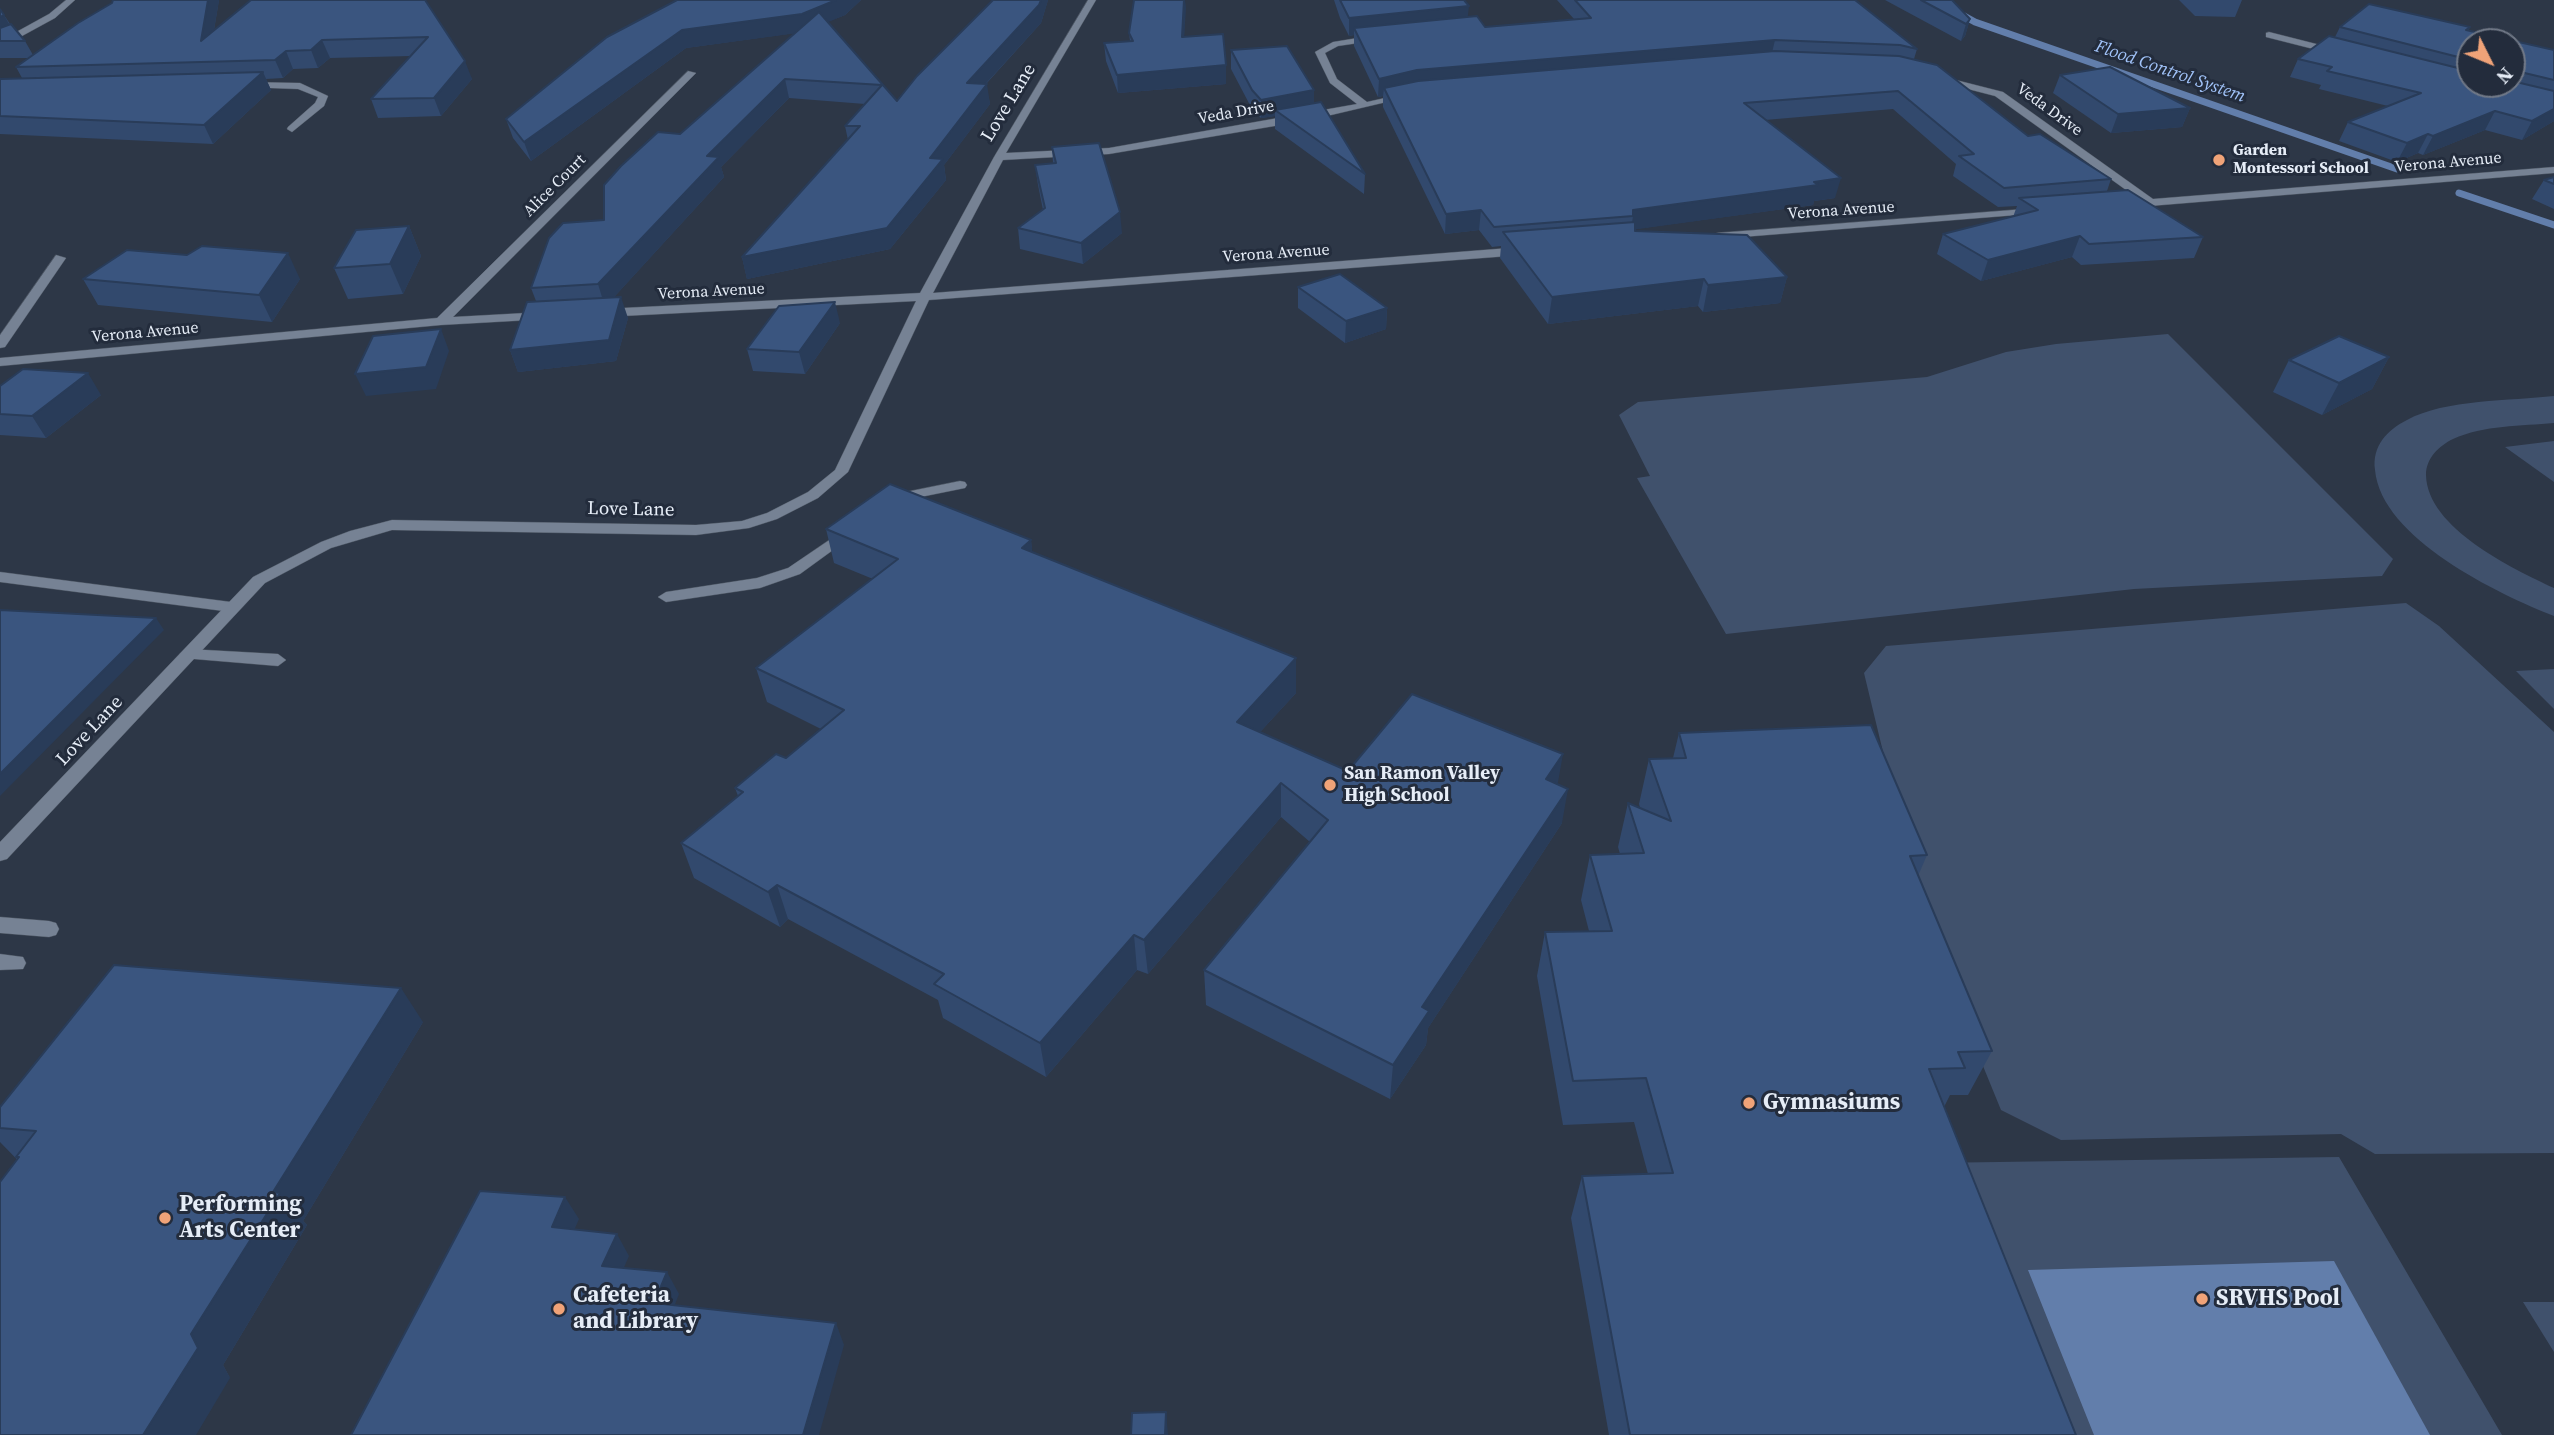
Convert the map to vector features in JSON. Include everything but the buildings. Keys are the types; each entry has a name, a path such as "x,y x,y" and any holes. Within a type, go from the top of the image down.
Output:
{"street":[{"path":"0,46 52,16 71,0"},
{"name":"Love Lane","path":"0,854 259,580 297,558 355,534 392,525 696,530 744,524 793,507 841,472 924,297 999,157 1092,0"},
{"path":"2269,35 2350,56"},
{"path":"1365,105 1333,81 1320,52 1353,40 1391,36"},
{"name":"Alice Court","path":"441,321 691,73"},
{"name":"Veda Drive","path":"1934,78 1999,94 2151,203"},
{"path":"228,85 300,86 323,96 320,104 292,129"},
{"name":"Veda Drive","path":"999,157 1109,151 1416,94"},
{"name":"Verona Avenue","path":"2109,206 2554,170"},
{"name":"Verona Avenue","path":"1705,237 2054,210"},
{"name":"Verona Avenue","path":"593,313 924,297 1538,250"},
{"path":"0,344 60,258"},
{"name":"Verona Avenue","path":"0,362 441,321 551,316"},
{"path":"881,506 891,499 960,485"},
{"path":"666,597 760,583 794,571 865,519"},
{"path":"0,577 232,607"},
{"path":"188,654 278,660"},
{"path":"0,925 49,929"}],"shaded area":[{"path":"2168,334 2393,559 2382,576 2134,589 1726,634 1637,478 1650,476 1619,415 1638,402 1927,377 2006,352 2056,344"},
{"path":"2554,396 2554,423 2465,434 2443,445 2434,453 2428,463 2426,475 2430,494 2456,529 2496,558 2554,588 2554,616 2474,578 2420,540 2398,518 2382,495 2375,461 2379,446 2387,434 2422,413 2459,404"},
{"path":"2554,441 2554,482 2505,447"},
{"path":"2406,603 2439,626 2554,732 2554,1153 2375,1154 2341,1134 2061,1140 2001,1110 1924,922 1864,673 1886,646"},
{"path":"2554,669 2554,709 2516,671"},
{"name":"SRVHS Pool","path":"2339,1157 2502,1435 2033,1435 1930,1163"},
{"path":"2334,1261 2430,1435 2094,1435 2028,1270"},
{"path":"2523,1302 2554,1302 2554,1352"}],"waterway":[{"name":"Flood Control System","path":"1935,0 1975,22 2397,169"},
{"name":"Flood Control System","path":"2459,193 2554,225"}],"place":[{"name":"Garden Montessori School","path":"2219,160"},
{"name":"San Ramon Valley High School","path":"1330,785"},
{"name":"Gymnasiums","path":"1749,1103"},
{"name":"Performing Arts Center","path":"165,1218"},
{"name":"SRVHS Pool","path":"2202,1299"},
{"name":"Cafeteria and Library","path":"559,1309"}]}
